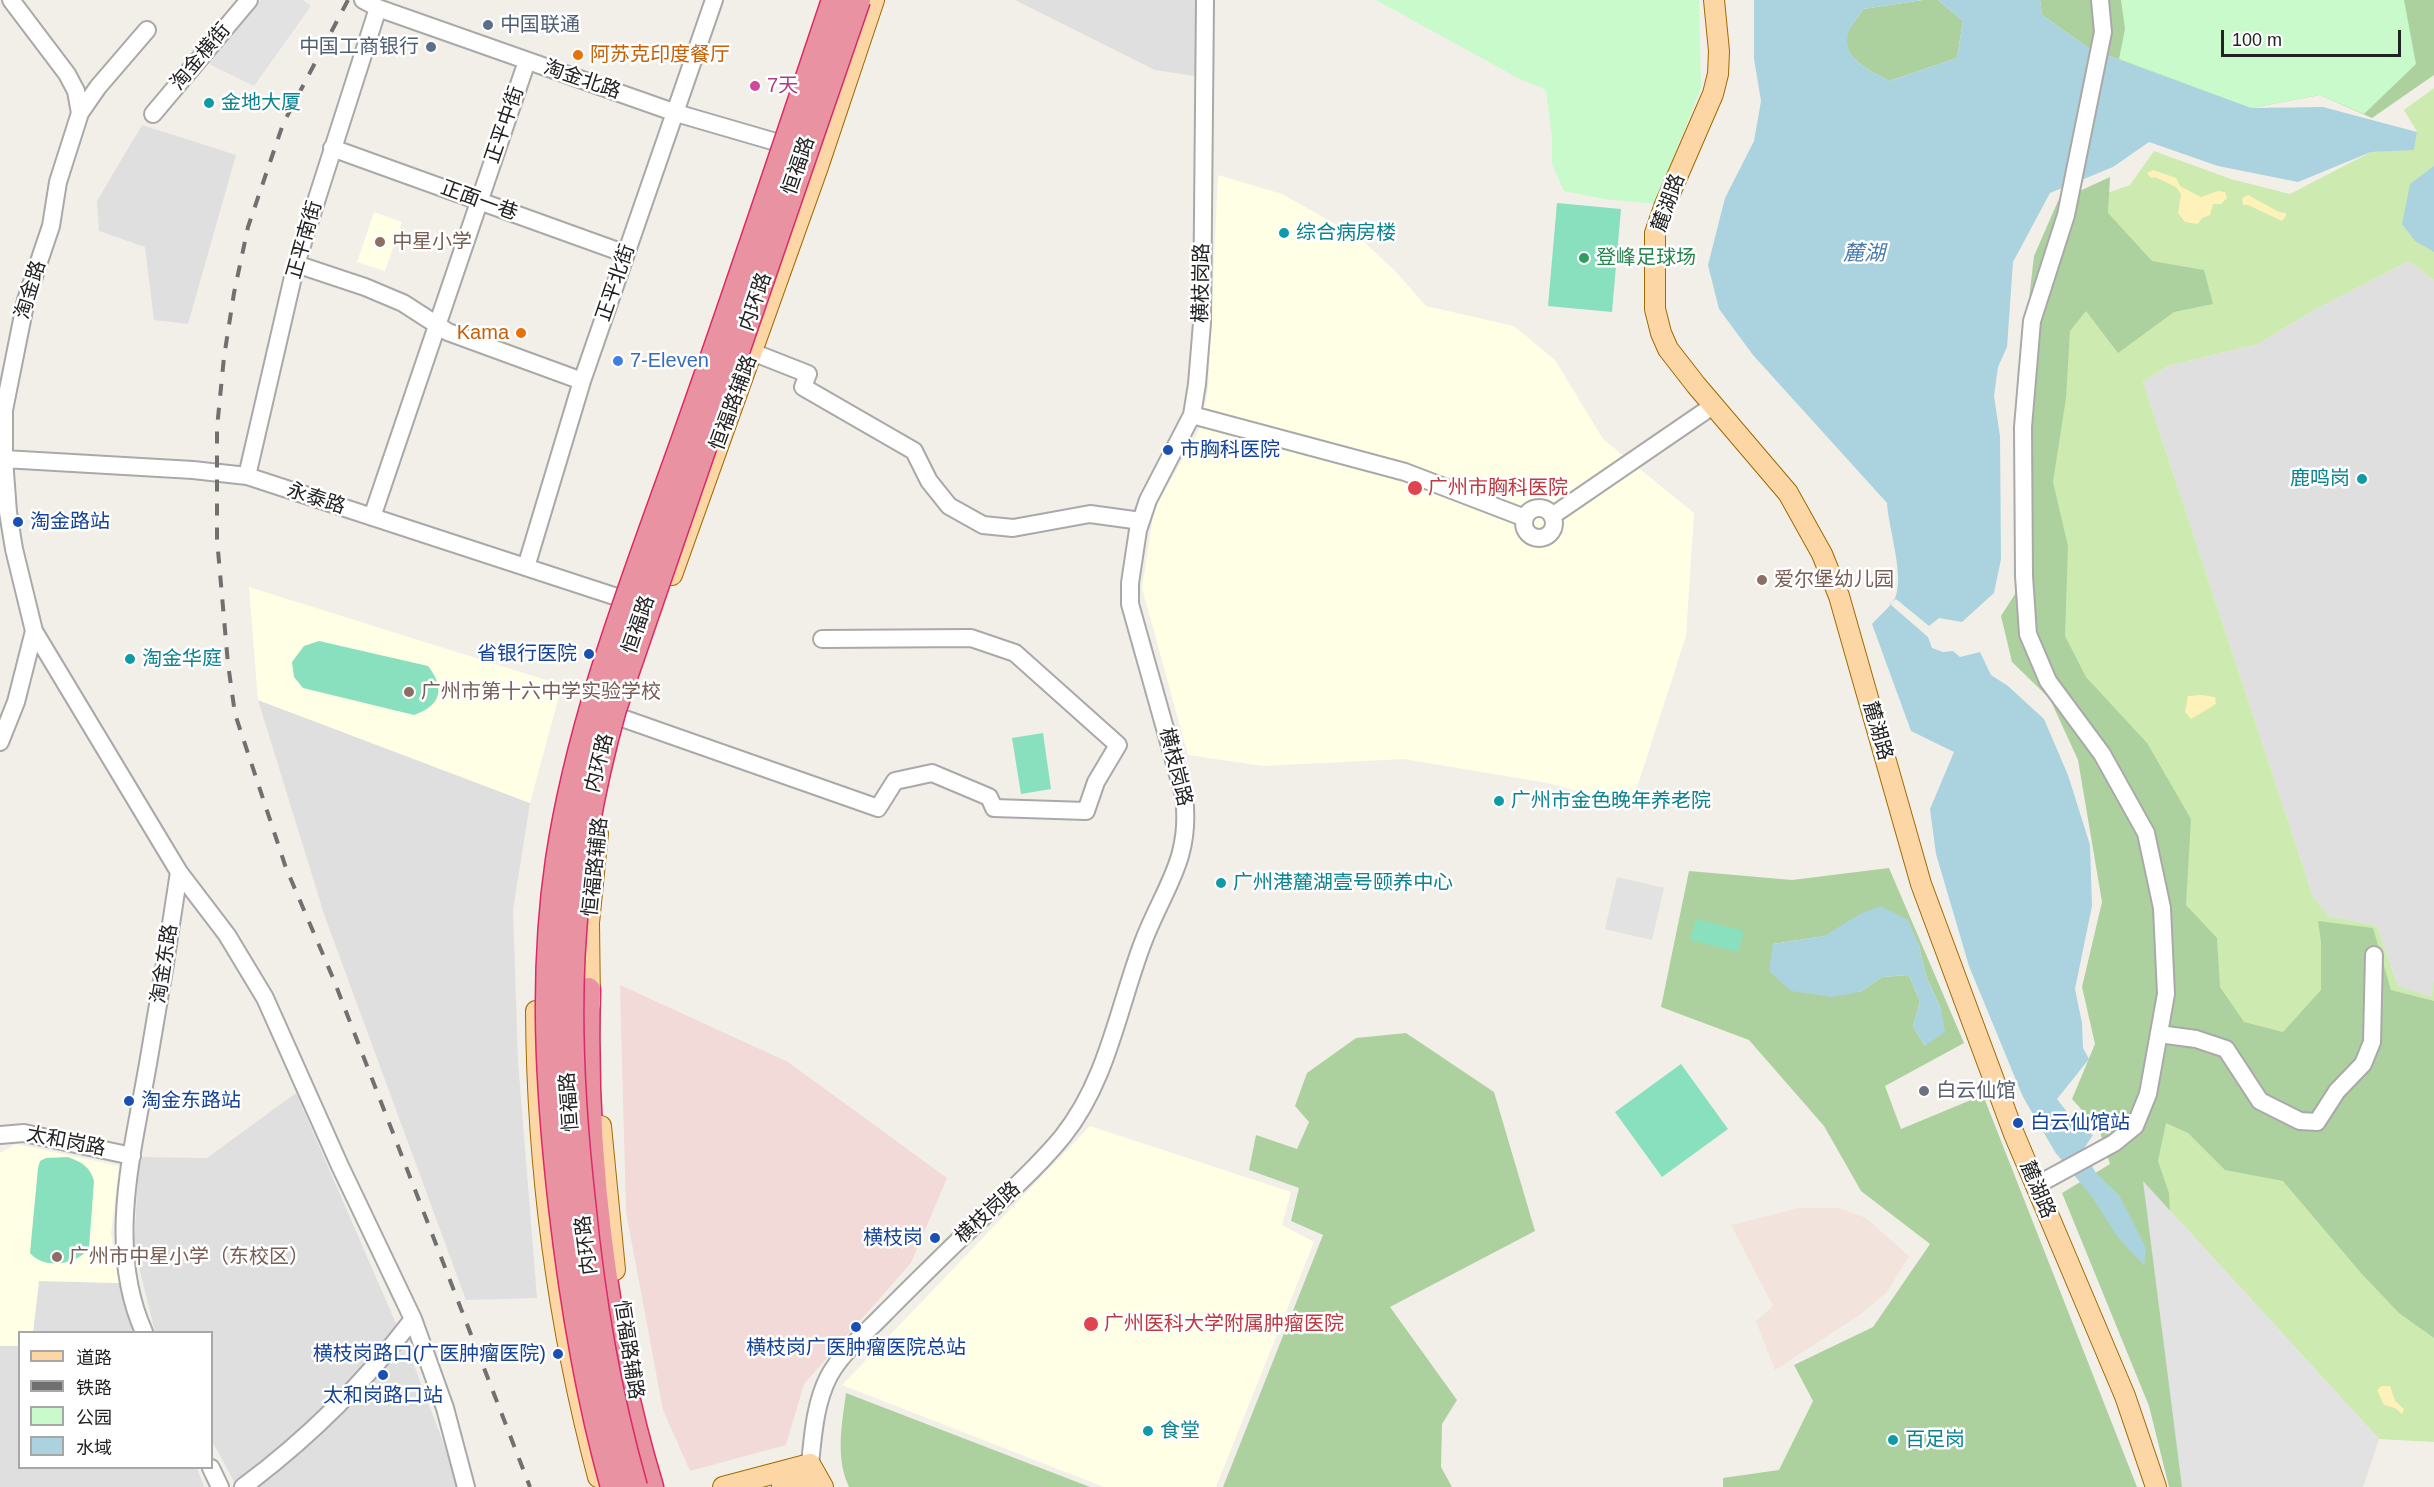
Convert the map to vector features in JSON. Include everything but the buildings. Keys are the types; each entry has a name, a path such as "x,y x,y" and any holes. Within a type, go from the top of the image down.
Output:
{"highway":[{"name":"内环路","path":"614,1487 592,1408 578,1339 551,1108 548,1001 550,931 558,862 576,764 614,637 836,0"},
{"name":"内环路","path":"633,1487 601,1347 575,1134 569,996 578,874 597,774 614,709 856,0"},
{"path":"588,990 586,1052 590,1132 613,1327 623,1382 652,1487"}],"main road":[{"name":"恒福路辅路","path":"652,1487 619,1305 588,990 589,923 594,861 606,785 602,711 617,597 790,146 823,0"},
{"name":"恒福路","path":"614,1487 591,1394 572,1286 555,1124 550,1043 552,946 560,869 577,776 602,711 790,146 836,0"},
{"name":"恒福路","path":"790,146 856,0"},
{"name":"恒福路辅路","path":"601,1487 563,1323 545,1168 536,1054 538,955 547,869 563,776 602,711 752,352 874,0"},
{"name":"麓湖路","path":"1714,0 1719,51 1713,94 1655,233 1655,309 1661,333 1668,349 1788,493 1808,527 1830,575 1839,596 1921,884 2002,1104 2125,1396 2156,1487"},
{"name":"恒福路","path":"602,711 574,879 568,954 568,1079 588,1285 610,1406 633,1487"},
{"path":"568,954 588,990"},
{"path":"723,1487 811,1480"},
{"path":"782,1487 811,1480"}],"street":[{"path":"11,0 67,74 76,91 80,113"},
{"name":"淘金横街","path":"153,114 249,0"},
{"name":"正平北街","path":"526,567 582,381 714,0"},
{"name":"横枝岗路","path":"811,1480 820,1400 825,1385 839,1361 941,1256 1026,1177 1063,1136 1081,1110 1111,1043 1142,944 1179,865 1185,842 1187,819 1184,796 1130,604 1132,558 1141,521 1148,500 1191,415 1197,384 1202,323 1205,0"},
{"path":"2035,1186 2114,1143 2134,1126 2148,1094 2166,994 2162,908 2146,833 2102,754 2048,681 2028,634 2024,576 2023,427 2032,321 2066,215 2103,32 2100,0"},
{"name":"淘金北路","path":"370,4 676,113 790,146"},
{"name":"正平南街","path":"247,476 296,264 332,148 370,4"},
{"name":"淘金路","path":"0,742 16,702 34,631 14,549 4,459 4,410 15,344 26,300 51,226 58,182 80,113 98,87 147,30"},
{"name":"正平中街","path":"372,517 527,61"},
{"name":"正面一巷","path":"332,148 626,254"},
{"path":"296,264 365,287 403,303 448,332 582,381"},
{"path":"752,352 808,374 803,387 914,451 929,481 949,506 983,525 1013,528 1090,514 1141,521"},
{"path":"1552,516 1714,405"},
{"path":"1191,415 1406,472 1525,518"},
{"name":"永泰路","path":"4,459 193,470 247,476 617,597"},
{"path":"1540,508 1552,516 1552,530 1540,538 1527,532 1525,518 1531,510 1540,508"},
{"path":"34,631 179,872 227,935 265,998 340,1166 413,1319 445,1408 466,1487"},
{"path":"602,711 878,808 895,781 932,772 989,797 994,808 1086,811 1096,782 1118,745 1015,653 971,638 822,639"},
{"name":"淘金东路","path":"144,1331 134,1306 124,1256 123,1235 132,1156 179,872"},
{"path":"2159,1034 2196,1039 2226,1049 2260,1101 2300,1120 2317,1122 2337,1091 2363,1064 2372,1042 2374,955"},
{"name":"太和岗路","path":"0,1135 24,1132 132,1156"},
{"path":"243,1487 281,1457 371,1370 413,1319"},
{"path":"212,1469 220,1487"}],"shaded area":[{"path":"261,0 303,0 311,6 254,86 209,64"},
{"path":"1015,0 1195,0 1195,76 1155,70"},
{"path":"142,125 236,155 188,324 154,320 145,247 99,231 97,201"},
{"name":"广州市胸科医院","path":"1218,175 1282,194 1360,238 1396,272 1426,306 1514,326 1555,360 1603,439 1694,513 1686,636 1631,806 1547,783 1404,759 1263,766 1188,755 1142,588 1154,510 1199,430 1208,391"},
{"name":"中星小学","path":"374,212 402,222 385,271 357,262"},
{"path":"2409,261 2434,280 2434,977 2431,998 2398,986 2377,926 2329,916 2313,897 2143,382 2168,366 2258,344 2314,310"},
{"name":"广州市第十六中学实验学校","path":"249,587 562,685 530,803 258,700"},
{"path":"258,700 530,803 513,910 518,1061 537,1298 466,1300 325,917"},
{"path":"1617,877 1664,888 1652,940 1605,929"},
{"path":"620,985 788,1062 947,1178 911,1263 804,1384 786,1445 690,1471 663,1410 626,1212"},
{"path":"296,1093 414,1365 460,1487 237,1487 213,1443 213,1331 155,1331 134,1247 139,1157 207,1158"},
{"name":"广州医科大学附属肿瘤医院","path":"1090,1126 1291,1192 1282,1225 1314,1242 1216,1487 1104,1487 842,1385"},
{"name":"广州市中星小学（东校区）","path":"16,1144 119,1166 111,1234 119,1283 39,1281 33,1331 18,1331 18,1346 0,1346 0,1153"},
{"path":"2143,1181 2379,1439 2363,1487 2182,1487"},
{"path":"1799,1208 1840,1208 1866,1218 1909,1256 1887,1292 1861,1314 1775,1370 1756,1321 1773,1306 1731,1225"},
{"path":"39,1281 119,1283 134,1331 33,1331"},
{"path":"0,1346 18,1346 18,1469 197,1469 204,1487 0,1487"}],"green space":[{"path":"1376,0 1699,0 1701,88 1655,204 1604,199 1564,191 1552,164 1552,137 1546,90 1518,78"},
{"path":"1938,0 1963,21 1957,58 1889,81 1853,57 1846,43 1847,34 1863,9"},
{"path":"2040,0 2434,0 2434,75 2372,118 2320,95 2251,108 2090,49 2042,15"},
{"path":"2121,0 2404,0 2416,64 2364,114 2320,95 2251,108 2119,59 2125,29"},
{"path":"2434,88 2434,280 2409,261 2314,310 2258,344 2168,366 2143,382 2313,897 2329,916 2377,926 2398,986 2431,997 2434,977 2434,1442 2379,1439 2143,1181 2173,1006 2054,675 2032,321 2087,200 2130,185 2154,151 2231,179 2290,194 2371,152 2414,149 2417,132 2404,110"},
{"path":"2110,177 2108,213 2152,261 2204,270 2213,304 2174,312 2118,353 2086,311 2070,331 2066,398 2053,482 2068,546 2065,636 2086,677 2147,743 2191,819 2186,905 2217,938 2220,987 2244,1022 2283,1032 2321,990 2321,942 2318,921 2373,928 2391,990 2434,1001 2434,1338 2399,1313 2361,1273 2283,1181 2225,1170 2188,1133 2166,1123 2158,1161 2169,1193 2177,1347 2201,1487 2169,1487 2149,1406 2062,1193 2110,1164 2099,1129 2072,1099 2095,1044 2082,987 2102,902 2078,760 2050,699 2012,662 2001,616 2015,594 2019,385 2034,256 2058,201"},
{"name":"登峰足球场","path":"1557,203 1621,209 1612,312 1548,306"},
{"path":"319,641 428,666 437,682 438,695 430,706 414,715 303,688 294,677 292,662 304,646"},
{"path":"1043,733 1051,789 1021,794 1012,738"},
{"path":"1889,868 1964,1043 1885,1086 1901,1129 1983,1095 2137,1487 1723,1487 1723,1478 1779,1470 1813,1401 1794,1365 1873,1327 1930,1244 1861,1191 1824,1126 1749,1040 1661,1007 1689,871 1792,880","holes":["1824,936 1919,945 1926,976 1941,1009 1925,1046 1913,1026 1920,1002 1909,975 1882,977 1860,992 1773,944"]},
{"path":"1696,919 1744,931 1738,952 1690,940"},
{"path":"1406,1033 1494,1092 1535,1231 1390,1307 1457,1400 1442,1424 1441,1467 1452,1487 1223,1487 1323,1235 1291,1221 1299,1188 1249,1170 1256,1135 1297,1149 1309,1122 1295,1106 1307,1073 1356,1038"},
{"path":"1681,1064 1728,1129 1662,1177 1615,1112"},
{"path":"68,1157 85,1166 94,1181 89,1248 84,1254 69,1262 43,1262 30,1253 38,1168 40,1161 46,1158"},
{"path":"846,1393 1090,1487 849,1487 841,1452"}],"sand":[{"path":"2153,170 2176,178 2180,186 2201,197 2218,191 2225,192 2227,198 2221,204 2213,204 2210,215 2202,218 2198,224 2185,222 2178,213 2181,194 2176,187 2155,177 2151,178 2147,173"},
{"path":"2248,195 2279,212 2286,213 2286,216 2282,221 2248,205 2243,205 2242,198"},
{"path":"2188,696 2215,697 2216,704 2191,719 2185,712"},
{"path":"2381,1386 2390,1386 2395,1401 2404,1409 2402,1414 2395,1408 2384,1405 2377,1390"}],"water":[{"name":"麓湖","path":"1754,0 1923,0 1863,9 1849,31 1847,43 1853,57 1889,81 1957,58 1963,21 1938,0 2040,0 2042,15 2090,49 2251,108 2323,107 2417,132 2414,150 2371,152 2298,182 2218,166 2149,142 2113,167 2050,193 2013,262 2007,347 1998,367 1994,396 2000,436 2001,559 1994,593 1962,622 1939,618 1929,626 1896,599 1893,602 1898,580 1887,503 1753,355 1719,309 1708,265 1725,198 1754,141 1761,101 1754,59"},
{"path":"2434,166 2434,252 2415,241 2402,224 2410,184"},
{"path":"1891,605 1928,637 1932,648 1943,652 1953,651 1960,657 1980,652 1991,675 2008,686 2044,719 2068,775 2090,845 2092,906 2075,989 2082,1023 2083,1048 2089,1059 2057,1099 2078,1126 2093,1135 2083,1150 2096,1173 2119,1195 2146,1248 2144,1266 2117,1236 2092,1197 2055,1152 2023,1097 1969,966 1936,854 1930,809 1954,752 1911,731 1872,624"},
{"path":"1881,906 1908,920 1919,945 1926,976 1941,1009 1945,1032 1925,1046 1913,1026 1920,1002 1909,975 1882,977 1860,992 1832,997 1791,991 1769,971 1773,944 1824,936 1860,914"}],"railway":[{"path":"348,0 283,124 248,227 234,293 224,357 217,428 217,539 228,664 235,714 286,868 333,978 530,1487"}],"place":[{"name":"中国联通","path":"488,25"},
{"name":"中国工商银行","path":"431,47"},
{"name":"阿苏克印度餐厅","path":"578,55"},
{"name":"7天","path":"755,86"},
{"name":"金地大厦","path":"209,103"},
{"name":"综合病房楼","path":"1284,233"},
{"name":"中星小学","path":"380,242"},
{"name":"登峰足球场","path":"1584,258"},
{"name":"Kama","path":"521,333"},
{"name":"7-Eleven","path":"618,361"},
{"name":"市胸科医院","path":"1168,450"},
{"name":"鹿鸣岗","path":"2362,479"},
{"name":"广州市胸科医院","path":"1415,488"},
{"name":"淘金路站","path":"18,522"},
{"name":"爱尔堡幼儿园","path":"1762,580"},
{"name":"省银行医院","path":"589,654"},
{"name":"淘金华庭","path":"130,659"},
{"name":"广州市第十六中学实验学校","path":"409,692"},
{"name":"广州市金色晚年养老院","path":"1499,801"},
{"name":"广州港麓湖壹号颐养中心","path":"1221,883"},
{"name":"白云仙馆","path":"1924,1091"},
{"name":"淘金东路站","path":"129,1101"},
{"name":"白云仙馆站","path":"2018,1123"},
{"name":"横枝岗","path":"935,1238"},
{"name":"广州市中星小学（东校区）","path":"57,1257"},
{"name":"广州医科大学附属肿瘤医院","path":"1091,1324"},
{"name":"横枝岗广医肿瘤医院总站","path":"856,1327"},
{"name":"横枝岗路口(广医肿瘤医院)","path":"558,1354"},
{"name":"太和岗路口站","path":"383,1375"},
{"name":"食堂","path":"1148,1431"},
{"name":"百足岗","path":"1893,1440"}]}
